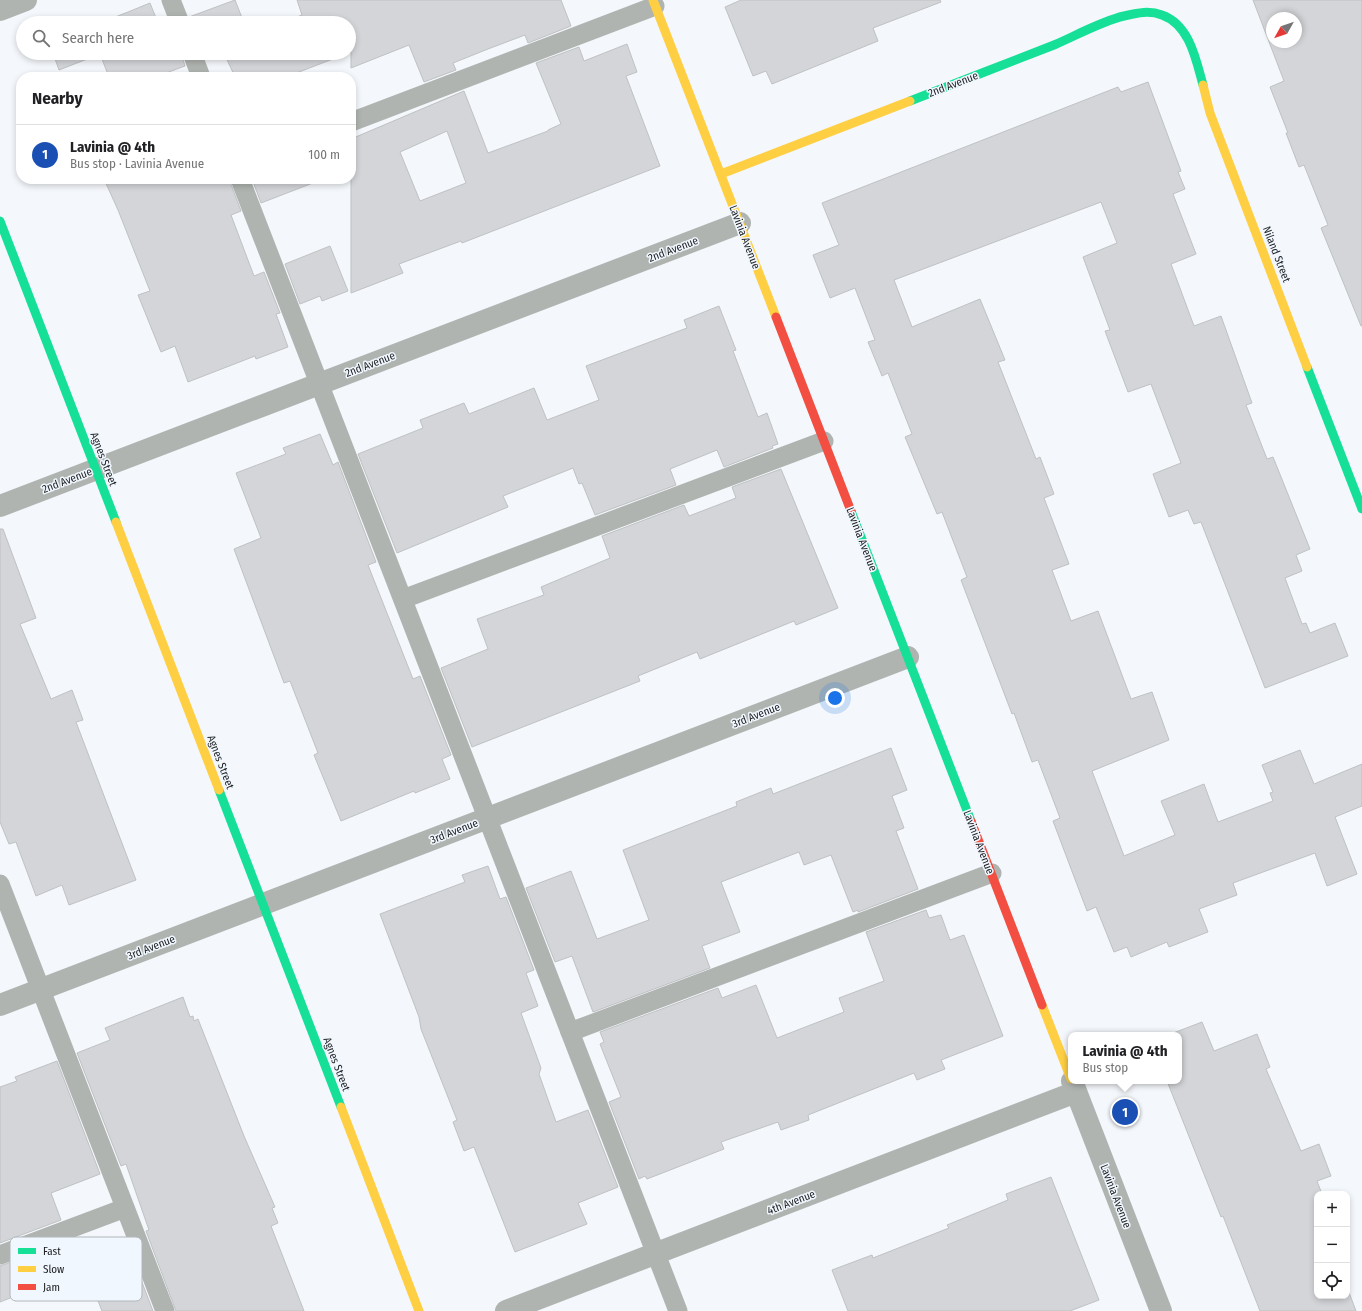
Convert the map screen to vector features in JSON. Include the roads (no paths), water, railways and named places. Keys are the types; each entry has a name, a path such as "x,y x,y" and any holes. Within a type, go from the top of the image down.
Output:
{"street":[{"path":"0,10 26,0"},
{"name":"Lavinia Avenue","path":"654,3 1068,1071"},
{"name":"2nd Avenue","path":"721,174 1046,48 1122,16 1149,11 1164,15"},
{"name":"Niland Street","path":"1164,15 1174,21 1184,32 1190,45 1210,113 1362,509"},
{"name":"Agnes Street","path":"0,221 419,1311"},
{"name":"2nd Avenue","path":"0,506 740,223"},
{"name":"3rd Avenue","path":"0,1005 908,657"},
{"name":"Lavinia Avenue","path":"1073,1084 1156,1310"},
{"name":"4th Avenue","path":"506,1311 656,1253 1073,1084"}],"lane":[{"path":"171,0 177,16"},
{"path":"356,120 654,3"},
{"path":"195,60 199,72"},
{"path":"242,184 678,1311"},
{"path":"402,599 824,441"},
{"path":"570,1032 992,874"},
{"path":"0,884 136,1237"},
{"path":"49,1237 125,1208"},
{"path":"0,1256 10,1252"},
{"path":"142,1252 165,1311"}],"place":[{"name":"Lavinia @ 4th","path":"1125,1112"}]}
